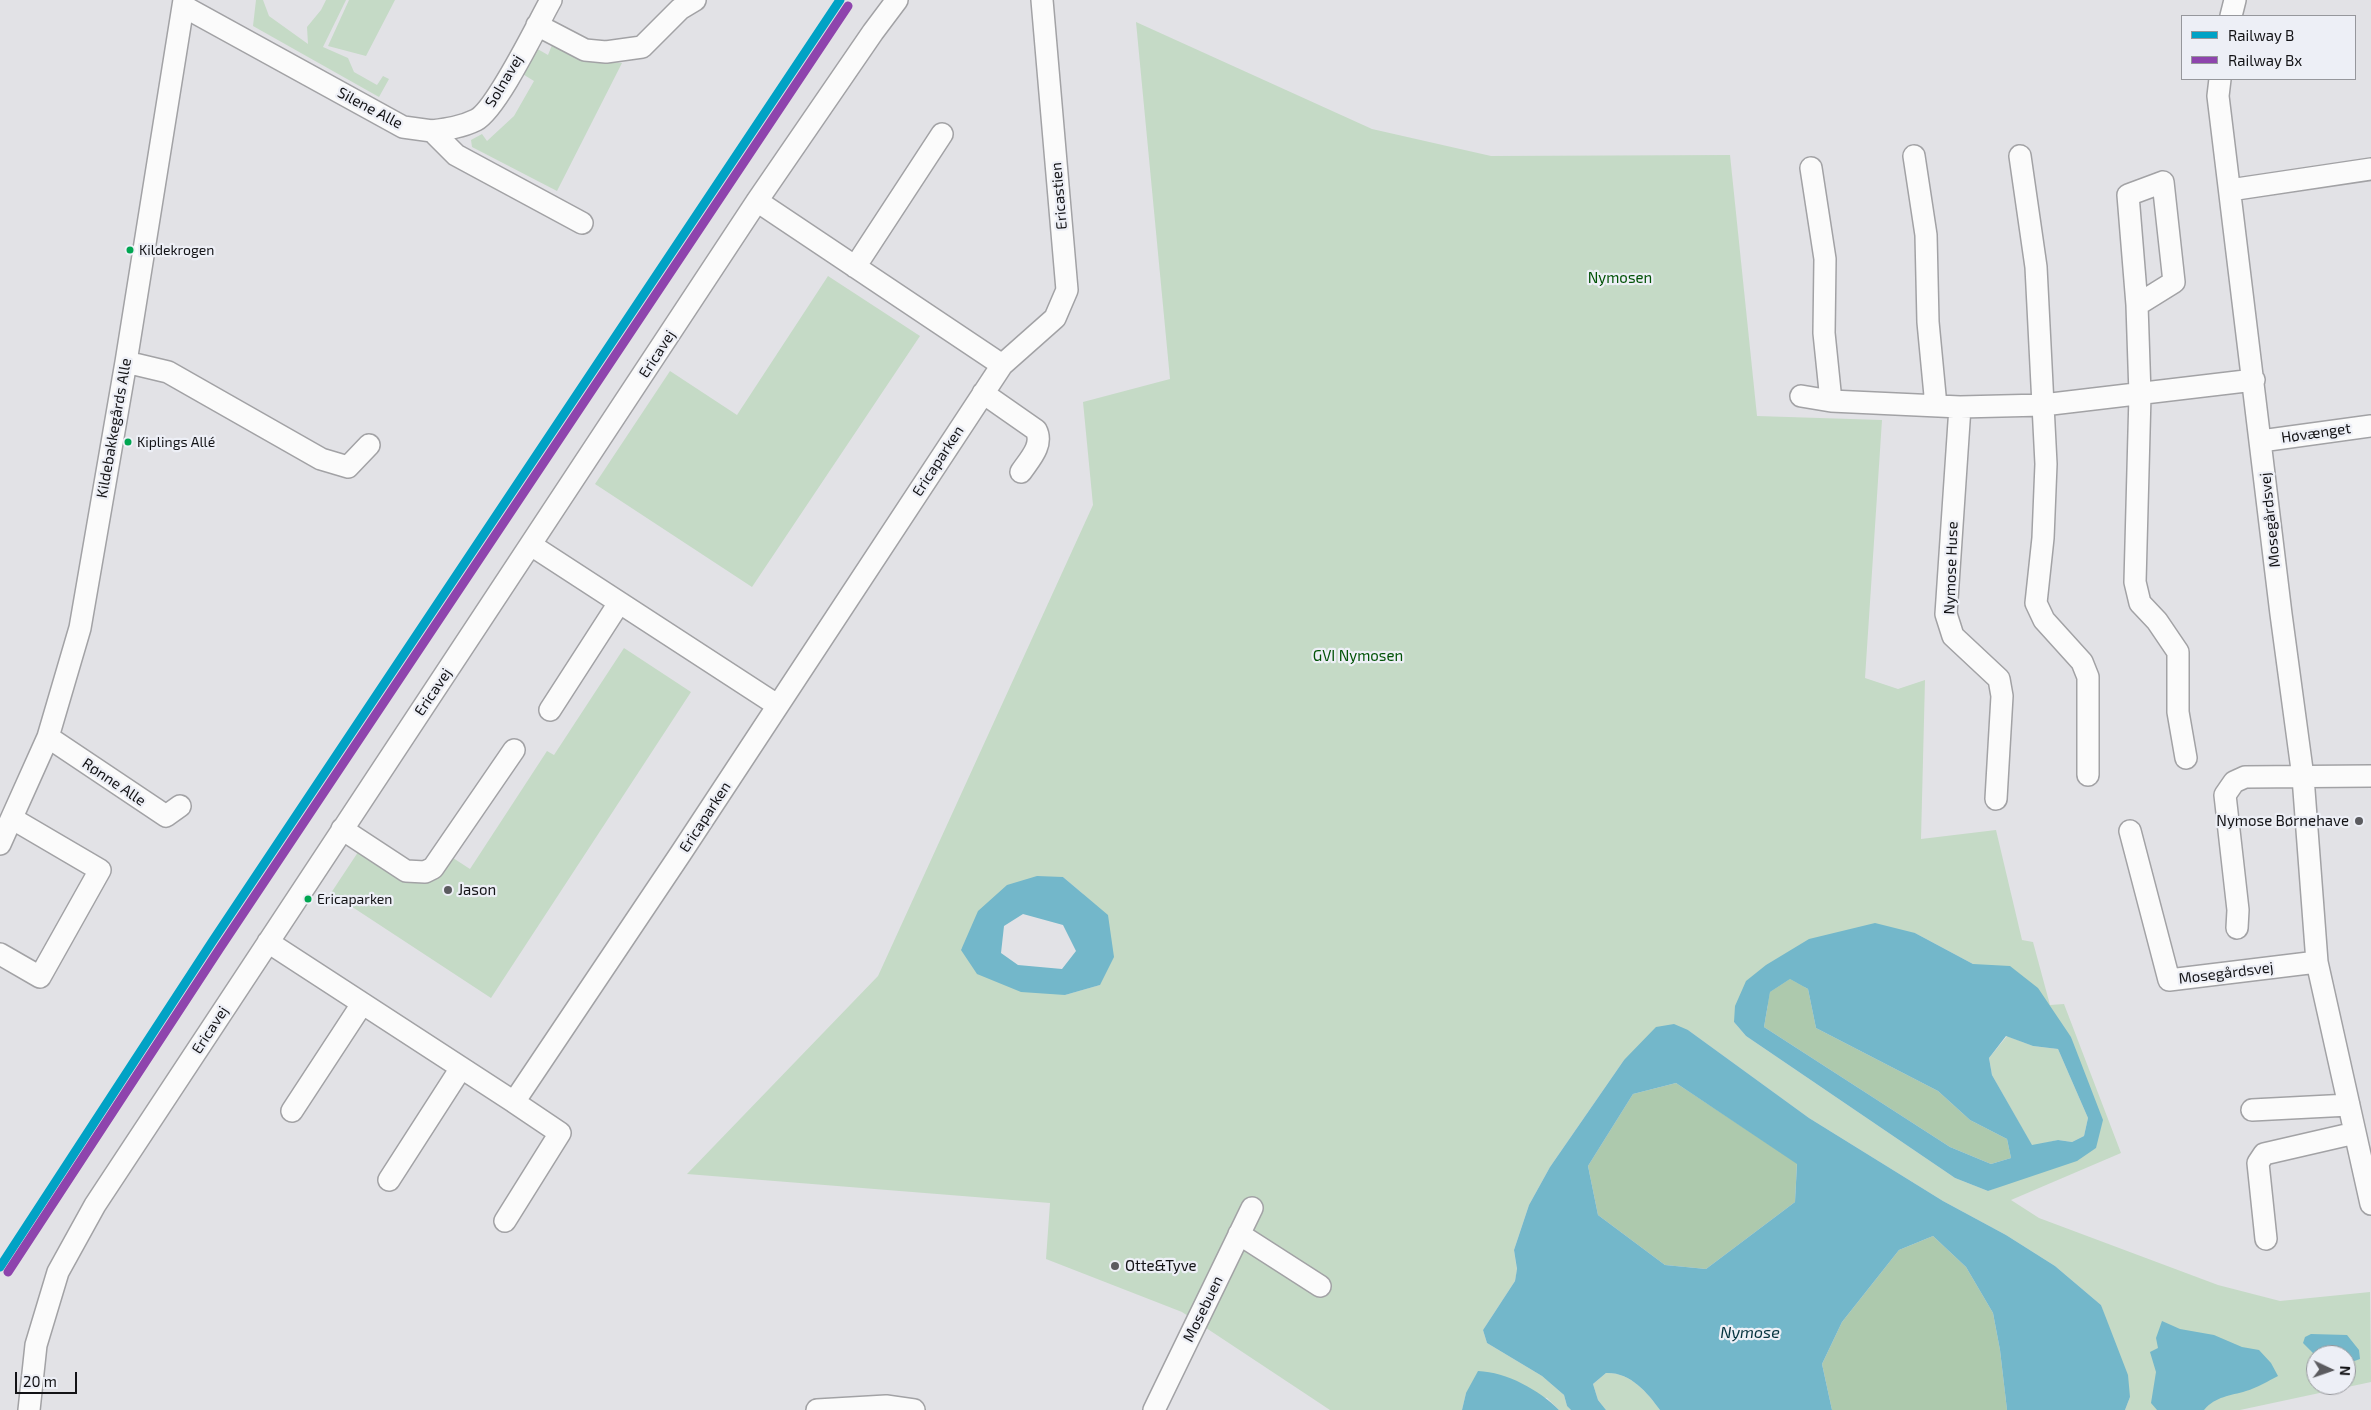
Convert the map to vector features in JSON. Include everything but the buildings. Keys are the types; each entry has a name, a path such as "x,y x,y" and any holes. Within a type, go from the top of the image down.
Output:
{"street":[{"name":"Solnavej","path":"432,131 458,127 478,119 493,105 551,0"},
{"path":"537,25 586,50 606,52 642,46 680,9 695,0"},
{"name":"Ericavej","path":"29,1410 36,1345 58,1272 95,1205 757,201 897,0"},
{"name":"Ericastien","path":"1002,365 1055,318 1067,290 1042,0"},
{"path":"2231,15 2235,0"},
{"name":"Silene Alle","path":"183,3 404,127 432,131"},
{"name":"Kildebakkegårds Alle","path":"1,840 13,819 48,737 80,628 126,362 183,3"},
{"name":"Mosegårdsvej","path":"2220,80 2218,96 2254,380 2280,614 2302,778 2318,962 2371,1204"},
{"path":"432,131 456,155 582,223"},
{"path":"855,267 942,134"},
{"path":"1914,156 1926,235 1928,322 1936,406"},
{"path":"2020,156 2036,267 2046,464 2043,538 2036,603 2044,620 2082,662 2088,676 2088,775"},
{"path":"1811,168 1825,259 1824,333 1831,401"},
{"path":"2230,190 2371,169"},
{"path":"2137,305 2174,282 2163,182 2128,195 2137,305 2140,395 2135,582 2140,602 2157,621 2178,652 2178,712 2186,758"},
{"path":"757,201 1002,365"},
{"path":"126,362 168,372 321,459 348,467 369,445"},
{"name":"Ericaparken","path":"514,1102 681,853 1002,365"},
{"path":"1801,396 1831,401 1960,407 2043,405 2254,380"},
{"path":"983,393 1036,430 1039,436 1038,446 1021,472"},
{"name":"Nymose Huse","path":"1960,407 1946,614 1953,636 1999,679 2002,696 1996,799"},
{"name":"Høvænget","path":"2261,441 2371,426"},
{"path":"531,545 777,705"},
{"path":"550,710 619,603"},
{"name":"Rønne Alle","path":"48,737 166,816 180,806"},
{"path":"342,829 406,872 424,872 433,868 514,750"},
{"path":"2237,928 2238,910 2225,795 2234,782 2244,777 2371,776"},
{"path":"0,954 40,977 100,870 13,819"},
{"name":"Mosegårdsvej","path":"2130,831 2169,980 2318,962"},
{"path":"268,942 560,1134 505,1221"},
{"path":"292,1111 362,1004"},
{"path":"389,1180 461,1068"},
{"path":"2252,1110 2349,1105"},
{"path":"2266,1239 2258,1163 2264,1154 2355,1133"},
{"name":"Mosebuen","path":"1154,1410 1252,1208"},
{"path":"1239,1234 1320,1286"},
{"path":"817,1410 886,1406 914,1410"}],"green space":[{"path":"256,0 263,0 269,16 308,44 307,27 321,10 326,0 346,0 323,47 348,58 354,72 377,85 383,76 389,79 379,97 253,26"},
{"path":"349,0 395,0 366,56 328,46"},
{"path":"1136,22 1372,129 1491,156 1730,155 1757,416 1882,420 1865,678 1898,689 1925,680 1921,839 1996,830 2022,940 2033,942 2050,1005 2064,1004 2121,1153 2011,1200 2039,1218 2218,1285 2280,1301 2370,1292 2371,1382 2356,1385 2356,1345 2306,1345 2306,1395 2310,1395 2240,1410 2125,1410 2130,1397 2101,1305 2055,1266 2006,1235 1943,1201 1809,1118 1688,1030 1624,1060 1550,1167 1529,1205 1514,1250 1517,1270 1515,1281 1483,1330 1487,1343 1542,1376 1564,1395 1567,1406 1571,1410 1559,1410 1547,1398 1466,1393 1462,1410 1330,1410 1182,1312 1046,1259 1050,1203 687,1174 878,976 1093,505 1083,402 1170,379","holes":["1063,877 1083,894 1100,985 1065,995 961,949","1915,933 1973,964 2071,1037 2096,1148 1988,1191 1955,1178 1746,1036 1734,1022"]},
{"path":"554,40 598,61 622,63 557,191 472,147 471,140 482,134 487,141 514,116 534,81 521,73 534,47 548,55"},
{"path":"828,276 920,336 752,587 595,484 670,371 737,415"},
{"path":"624,648 691,692 491,998 331,893 368,837 434,881 450,856 470,869 547,751 554,755"},
{"path":"1790,979 1808,989 1816,1028 1938,1091 1970,1120 2007,1139 2011,1158 1991,1164 1950,1147 1764,1027 1770,992"},
{"path":"2007,1036 2033,1046 2058,1049 2088,1118 2084,1136 2072,1142 2058,1140 2032,1146 1992,1075 1989,1058"},
{"path":"1676,1083 1797,1163 1795,1202 1706,1269 1665,1265 1598,1215 1588,1166 1633,1094"},
{"path":"1933,1236 1966,1267 1993,1313 2000,1350 2007,1410 1832,1410 1822,1364 1842,1322 1899,1250"},
{"path":"1606,1373 1623,1376 1637,1384 1660,1410 1606,1410 1598,1400 1593,1384"}],"water":[{"path":"1037,876 1063,877 1108,915 1114,957 1100,985 1065,995 1021,992 977,974 961,950 978,911 1007,885","holes":["1023,914 1063,925 1076,951 1062,969 1018,965 1001,953 1004,926"]},
{"path":"1875,923 1915,933 1973,964 2010,966 2038,988 2071,1037 2103,1120 2096,1148 2077,1161 1988,1191 1955,1178 1746,1036 1734,1022 1735,1006 1746,981 1766,965 1809,939","holes":["1790,979 1808,989 1816,1028 1938,1091 1970,1120 2007,1139 2011,1158 1991,1164 1950,1147 1764,1027 1770,992","2006,1036 2033,1046 2058,1049 2088,1118 2084,1136 2072,1142 2058,1140 2032,1145 1992,1075 1989,1058"]},
{"name":"Nymose","path":"1674,1024 1688,1030 1809,1118 1943,1201 2006,1235 2055,1266 2101,1305 2128,1375 2130,1397 2125,1410 2007,1410 2000,1350 1993,1313 1966,1267 1933,1236 1899,1250 1842,1322 1822,1364 1832,1410 1660,1410 1637,1384 1623,1376 1606,1373 1593,1384 1598,1400 1606,1410 1571,1410 1567,1406 1564,1395 1542,1376 1487,1343 1483,1330 1515,1281 1517,1269 1514,1250 1529,1205 1550,1167 1624,1060 1656,1027","holes":["1676,1083 1797,1164 1795,1202 1706,1269 1665,1265 1598,1215 1588,1166 1633,1094"]},
{"path":"2162,1321 2180,1329 2214,1335 2242,1347 2259,1350 2271,1363 2278,1376 2250,1390 2218,1399 2204,1410 2157,1410 2151,1403 2156,1372 2150,1352 2158,1348 2156,1338"},
{"path":"2311,1334 2347,1335 2355,1345 2306,1346 2303,1343 2305,1337"},
{"path":"2356,1346 2359,1350 2360,1359 2356,1360"},
{"path":"1478,1371 1500,1375 1522,1383 1559,1410 1462,1410 1466,1393"}],"rail line":[{"name":"B","path":"0,1267 212,942 840,0"},
{"name":"Bx","path":"8,1272 220,948 848,6"}],"place":[{"name":"Kildekrogen","path":"130,250"},
{"name":"Kiplings Allé","path":"128,442"},
{"name":"Nymose Børnehave","path":"2359,821"},
{"name":"Jason","path":"448,890"},
{"name":"Ericaparken","path":"308,899"},
{"name":"Otte&Tyve","path":"1115,1266"}],"park label":[{"name":"Nymosen","path":"1620,278"},
{"name":"GVI Nymosen","path":"1358,656"}]}
